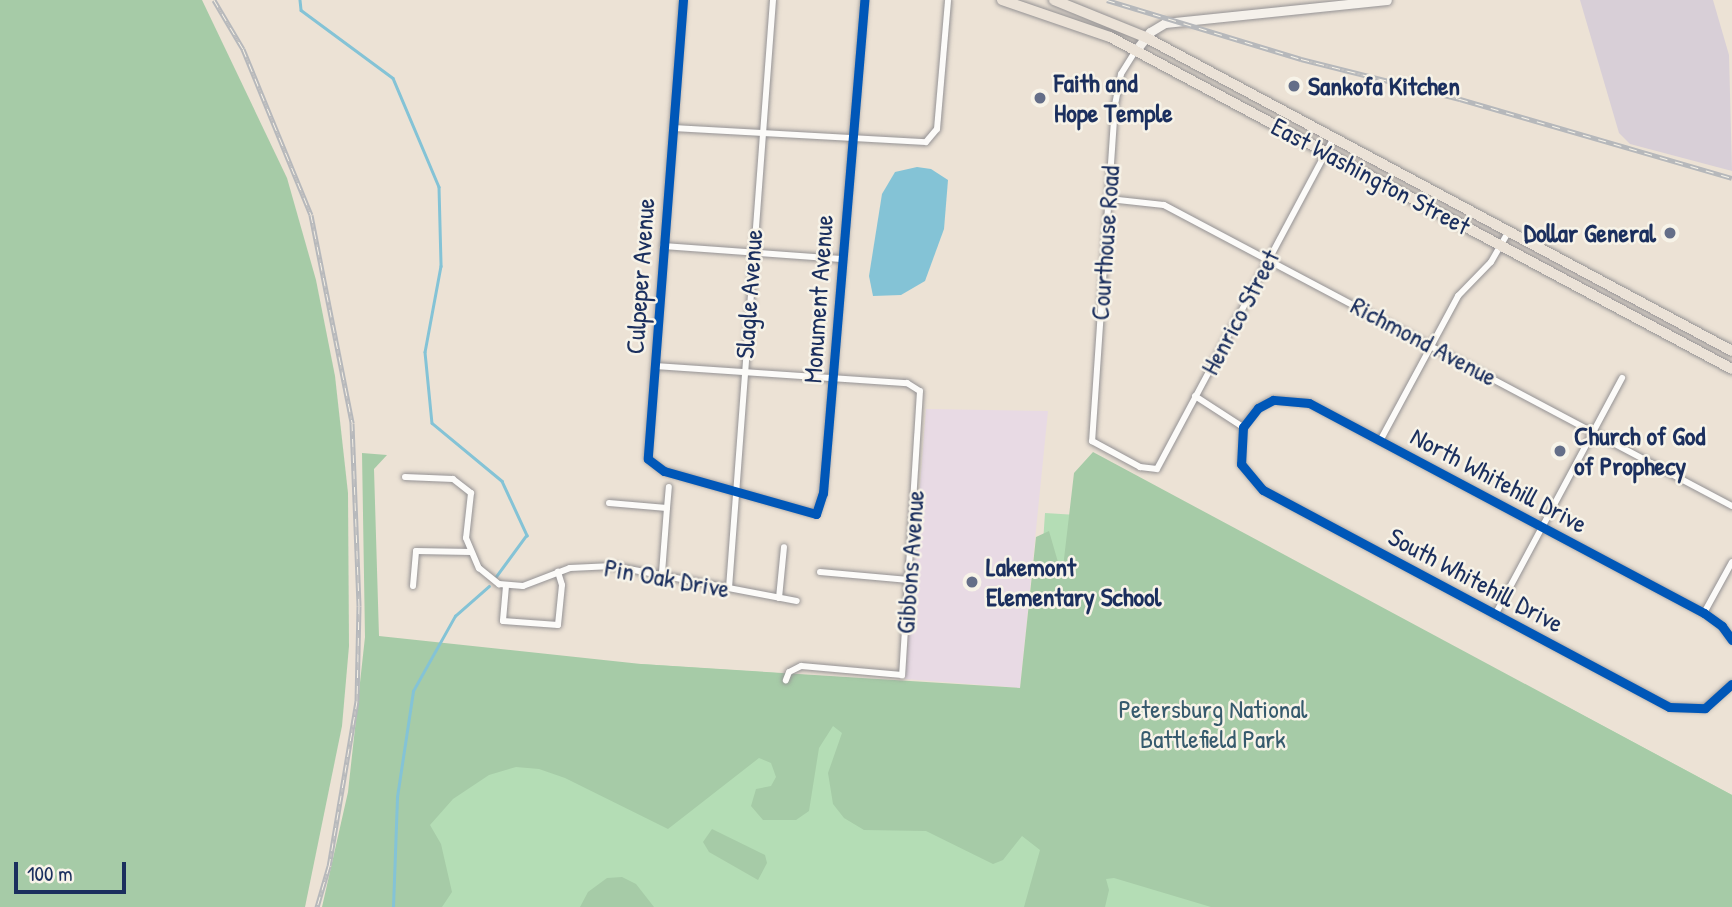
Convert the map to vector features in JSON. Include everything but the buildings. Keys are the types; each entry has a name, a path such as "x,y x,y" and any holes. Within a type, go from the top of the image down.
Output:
{"highway":[{"name":"East Washington Street","path":"1002,0 1090,28 1136,50 1732,368"},
{"name":"East Washington Street","path":"1054,0 1145,37 1732,351"}],"main road":[{"path":"1136,50 1145,37 1158,26 1177,21 1387,0"}],"street":[{"name":"Culpeper Avenue","path":"683,0 648,436 650,463 735,492"},
{"name":"Slagle Avenue","path":"729,589 773,0"},
{"name":"Monument Avenue","path":"735,492 819,513 833,378 864,0"},
{"path":"673,128 851,141 926,142 937,129 948,0"},
{"name":"Courthouse Road","path":"1136,50 1118,85 1092,441 1154,471"},
{"name":"Henrico Street","path":"1154,471 1333,139"},
{"name":"Richmond Avenue","path":"1109,199 1164,205 1732,506"},
{"path":"1380,441 1458,296 1484,271 1508,232"},
{"path":"663,246 842,259"},
{"path":"655,366 833,378"},
{"name":"Gibbons Avenue","path":"786,680 789,672 801,666 902,675 918,448 918,387 833,378"},
{"path":"1495,615 1622,378"},
{"path":"1195,396 1242,427"},
{"name":"North Whitehill Drive","path":"1242,427 1264,404 1292,398 1309,403 1704,613 1722,626 1732,640"},
{"name":"South Whitehill Drive","path":"1242,427 1241,464 1257,486 1495,615 1678,709 1705,708 1732,684"},
{"path":"405,477 453,479 471,494 464,524 471,552 485,575 506,586 503,621 558,625 562,585 558,572"},
{"path":"662,573 669,487"},
{"path":"609,503 667,508"},
{"path":"779,598 784,547"},
{"path":"413,586 416,551 471,552"},
{"path":"1704,613 1732,562"},
{"name":"Pin Oak Drive","path":"506,586 523,586 558,572 596,565 662,573 797,601"},
{"path":"820,572 909,580"}],"shaded area":[{"path":"1580,0 1713,0 1729,55 1732,171 1630,144 1619,133"},
{"name":"Lakemont Elementary School","path":"926,409 1048,411 1020,688 905,679"}],"green space":[{"path":"0,0 202,0 287,178 316,280 335,376 348,493 349,646 342,726 305,907 0,907"},
{"name":"Petersburg National Battlefield Park","path":"1093,452 1732,795 1732,907 1211,907 1114,878 1106,879 1109,890 1105,907 1024,907 1040,850 1022,836 1003,860 993,864 926,831 864,830 844,818 833,804 828,773 842,733 833,726 819,748 809,811 796,820 763,820 751,806 756,789 771,786 776,777 771,763 759,758 668,829 565,778 539,769 516,767 489,775 453,799 430,825 441,844 452,892 442,907 322,907 348,792 365,637 362,453 387,455 374,469 379,636 641,664 1020,688 1036,537 1049,531 1062,576 1074,473"},
{"name":"Petersburg National Battlefield Park","path":"1045,513 1093,516 1564,705 1732,795 1732,907 332,907 341,873 641,664 1033,690"},
{"path":"712,829 765,855 767,863 758,880 709,852 703,842"},
{"path":"622,877 636,884 654,907 580,907 588,892 607,878"}],"water":[{"path":"917,167 931,169 948,180 944,229 925,281 901,295 873,296 869,276 882,194 895,172"}],"waterway":[{"path":"300,0 301,10 393,78 439,187 441,266 425,352 432,423 502,481 527,535 497,576"},
{"path":"393,907 397,797 413,691 455,616 489,586"}],"railway":[{"path":"214,0 243,49 311,215 352,423 359,606 357,701 329,866 317,907"},
{"path":"1107,0 1301,59 1460,99 1732,178"}],"cycle path":[{"path":"683,0 648,459 664,471 816,514 823,493 864,0"},
{"path":"1732,640 1722,626 1704,613 1309,403 1273,400 1258,408 1243,427 1241,464 1263,490 1669,707 1705,708 1732,684"}],"place":[{"name":"Sankofa Kitchen","path":"1294,86"},
{"name":"Faith and Hope Temple","path":"1040,98"},
{"name":"Dollar General","path":"1670,233"},
{"name":"Church of God of Prophecy","path":"1560,451"},
{"name":"Lakemont Elementary School","path":"972,582"}]}
